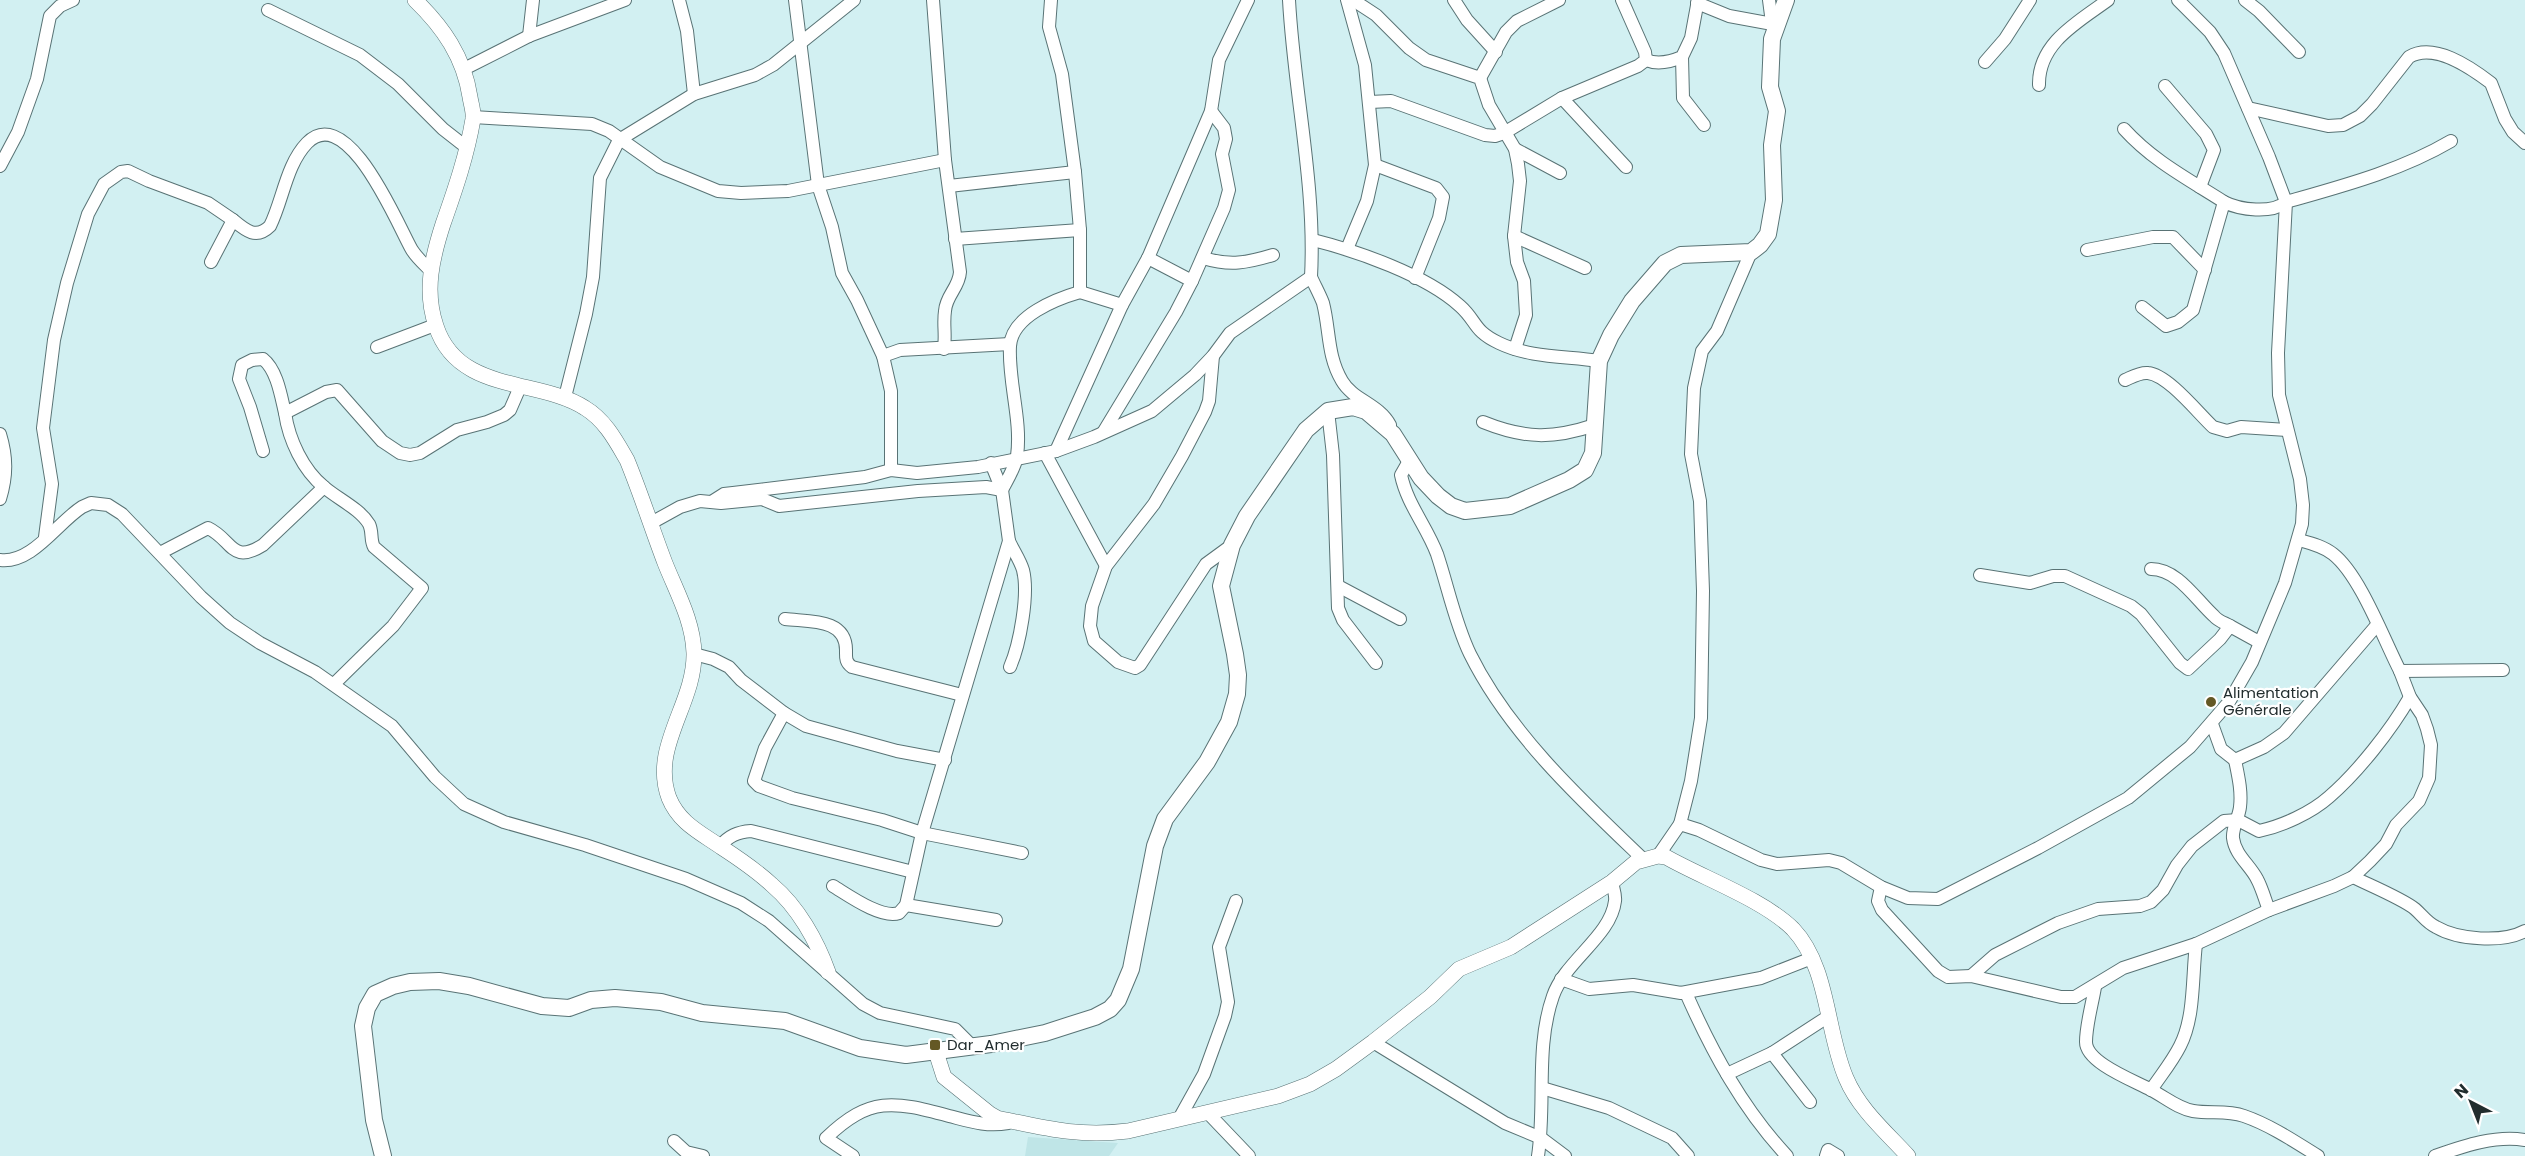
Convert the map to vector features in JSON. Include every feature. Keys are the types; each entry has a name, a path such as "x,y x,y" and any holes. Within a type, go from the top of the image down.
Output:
{"main road":[{"path":"383,1156 374,1119 363,1026 367,1008 375,994 410,982 440,981 470,986 542,1006 569,1008 591,1000 615,998 661,1002 702,1013 785,1021 841,1043 877,1052 906,1055 973,1047 1045,1033 1095,1017 1110,1009 1121,995 1131,969 1160,830 1165,819 1219,742 1229,722 1237,694 1238,675 1235,654 1221,586 1232,545 1247,516 1293,446 1317,419 1328,411 1353,407 1366,411 1393,434 1409,461 1438,496 1451,506 1465,511 1510,506 1569,480 1585,470 1593,453 1599,361 1611,335 1632,301 1665,263 1681,255 1751,252 1768,234 1774,200 1772,145 1777,111 1770,87 1772,39 1775,24 1786,0"}],"street":[{"path":"0,166 18,132 34,87 50,16 60,6 73,0"},
{"path":"415,0 447,36 464,69 473,117 461,171 435,248 431,271 431,303 435,325 442,342 459,359 490,378 565,397 594,414 615,439 627,460 689,623 694,654 693,667 666,752 663,770 670,800 691,828 772,884 784,897 821,953 828,972"},
{"path":"529,36 532,0"},
{"path":"464,69 529,36 626,0"},
{"path":"679,0 687,31 694,94"},
{"path":"795,0 818,185 832,227 842,273 883,356 891,391 891,470"},
{"path":"565,397 593,278 600,178 619,140 694,94 755,75 781,59 800,41 854,0"},
{"path":"933,0 945,160 960,283 948,298 946,305 944,349"},
{"path":"1051,0 1049,27 1062,74 1075,172 1080,230 1080,292"},
{"path":"1050,452 1122,305 1149,258 1210,111 1219,60 1248,0"},
{"path":"1289,0 1313,240 1311,277 1323,304 1329,348 1343,384 1382,414 1389,422 1393,434"},
{"path":"1347,0 1365,65 1375,165 1368,201 1347,249"},
{"path":"1353,0 1376,15 1409,48 1426,60 1480,78"},
{"path":"1454,0 1467,20 1496,52"},
{"path":"1480,78 1506,32 1517,21 1559,0"},
{"path":"1622,0 1645,52 1646,60"},
{"path":"1704,125 1683,98 1682,57 1691,38 1697,2 1729,16 1775,24 1769,0"},
{"path":"1985,62 2005,39 2030,0"},
{"path":"2039,85 2038,74 2051,47 2062,34 2108,0"},
{"path":"1680,824 1699,830 1761,860 1777,864 1795,864 1829,860 1841,863 1881,887 1908,898 1938,899 2128,798 2190,747 2229,702 2252,662 2285,583 2299,540 2304,506 2301,479 2280,395 2278,353 2286,202 2224,53 2210,32 2178,0"},
{"path":"2245,0 2259,10 2298,52"},
{"path":"268,10 360,55 398,84 443,129 466,147"},
{"path":"2248,108 2328,126 2343,125 2360,116 2372,104 2409,57 2416,52 2433,52 2491,83 2505,119 2513,132 2525,143"},
{"path":"1646,60 1653,63 1682,57"},
{"path":"1370,102 1391,101 1485,135 1495,136 1504,133 1562,98 1638,66 1646,60"},
{"path":"1480,78 1489,105 1515,149 1520,181 1514,236 1517,262 1524,281 1526,315 1515,349"},
{"path":"2165,86 2206,134 2214,150 2200,187"},
{"path":"1562,98 1626,167"},
{"path":"1104,431 1192,281 1224,208 1229,190 1222,154 1226,139 1224,128 1210,111"},
{"path":"473,117 592,124 609,131 660,167 718,191 741,193 788,191 945,160"},
{"path":"2124,129 2147,153 2224,202 2235,208 2256,209 2279,208 2286,202 2387,171 2431,153 2451,141"},
{"path":"45,537 52,484 44,428 54,340 67,283 88,214 97,194 113,176 128,171 208,203 255,234 265,231 275,216 297,156 314,137 328,135 345,145 366,166 389,202 413,251 431,271"},
{"path":"1515,149 1560,173"},
{"path":"1375,165 1436,188 1443,197 1439,218 1415,278"},
{"path":"949,186 1075,172"},
{"path":"2142,307 2166,326 2178,322 2193,309 2224,202"},
{"path":"210,262 233,220"},
{"path":"955,240 1080,230"},
{"path":"1514,236 1585,268"},
{"path":"2087,250 2153,237 2173,237 2205,270"},
{"path":"1313,240 1347,249 1415,278 1461,306 1480,333 1515,349 1549,357 1599,361"},
{"path":"1658,856 1680,824 1691,781 1701,718 1703,591 1700,501 1691,454 1694,388 1702,351 1717,331 1751,252"},
{"path":"1203,258 1217,262 1244,263 1274,255"},
{"path":"1149,258 1192,281"},
{"path":"713,501 724,494 865,477 891,470 917,473 978,467 1050,452 1094,437 1152,411 1179,390 1214,356 1230,333 1311,277"},
{"path":"1002,490 1017,458 1018,435 1010,344 1018,329 1044,305 1080,292 1122,305"},
{"path":"376,346 435,325"},
{"path":"883,356 900,350 1010,344"},
{"path":"1214,356 1209,401 1182,456 1154,504 1106,566 1092,606 1090,626 1094,640 1118,662 1136,668 1143,662 1153,643 1206,564 1232,545"},
{"path":"263,452 239,379 242,365 259,359 267,363 277,384 290,436 303,461 324,488 364,519 371,528 371,542 374,547 422,588 393,626 334,684"},
{"path":"2125,380 2144,373 2158,377 2220,431 2241,427 2287,430"},
{"path":"285,413 326,392 337,390 382,441 400,453 410,455 420,453 457,430 504,415 510,410 520,387"},
{"path":"1328,411 1333,455 1340,615 1377,663"},
{"path":"1483,422 1497,428 1553,436 1595,425"},
{"path":"0,434 6,457 5,483 0,499"},
{"path":"1050,452 1106,566"},
{"path":"1409,461 1401,475 1405,490 1436,552 1469,653 1491,691 1548,764 1591,810 1643,859"},
{"path":"991,463 1002,490 1009,541 1024,576 1019,646 1010,667"},
{"path":"917,473 918,491"},
{"path":"651,524 680,507 700,501 721,503 762,499 779,506 918,491 986,487 1002,490"},
{"path":"160,553 208,528 240,553 254,551 324,488"},
{"path":"0,560 9,561 19,557 81,507 91,503 108,505 135,526 201,597 230,623 260,644 334,684 392,726 435,777 464,804 504,822 585,844 686,879 741,903 769,921 828,972 847,992 880,1013 955,1029 973,1047"},
{"path":"1881,887 1878,901 1882,910 1938,971 1953,977 1971,976 2061,997 2075,997 2123,968 2196,944 2269,910 2354,877 2386,844 2396,825 2419,801 2428,783 2431,765 2429,737 2422,715 2410,697 2400,671 2360,591 2340,561 2323,548 2299,540"},
{"path":"833,886 887,914 898,913 906,905 922,833 1009,541"},
{"path":"2151,569 2168,572 2200,600 2215,618 2259,642"},
{"path":"1980,575 2030,583 2058,575 2131,606 2141,614 2180,663 2188,669 2220,639 2230,626"},
{"path":"1338,586 1400,619"},
{"path":"785,619 825,624 839,629 846,641 846,660 852,667 962,696"},
{"path":"2235,760 2264,747 2284,733 2377,625"},
{"path":"694,654 713,658 729,667 741,680 806,726 945,760"},
{"path":"2400,671 2503,670"},
{"path":"1971,976 1995,955 2058,923 2098,909 2140,906 2151,902 2163,890 2177,865 2192,846 2213,827 2224,821 2238,820 2259,831 2292,819 2322,802 2379,741 2410,697"},
{"path":"784,712 765,748 754,781 759,786 792,798 882,820 922,833 1022,853"},
{"path":"2212,724 2221,749 2235,760 2241,787 2238,820 2232,835 2234,842 2256,877 2269,910"},
{"path":"720,846 729,836 741,831 751,831 913,872"},
{"path":"936,1052 944,1077 990,1114 1049,1131 1108,1133 1278,1096 1310,1084 1336,1069 1430,998 1459,969 1511,947 1612,882 1636,862 1658,856 1666,857 1731,890 1792,928 1812,958 1841,1064 1854,1095 1908,1156"},
{"path":"2354,877 2415,909 2428,923 2449,933 2492,939 2507,938 2525,931"},
{"path":"1538,1156 1547,1024 1553,996 1561,979 1595,938 1612,912 1616,899 1612,882"},
{"path":"1179,1119 1203,1074 1225,1016 1228,1002 1220,947 1236,901"},
{"path":"906,905 996,920"},
{"path":"2151,1090 2172,1060 2185,1034 2196,944"},
{"path":"1561,979 1590,989 1633,985 1686,993 1761,978 1812,958"},
{"path":"2095,987 2085,1044 2095,1059 2181,1108 2193,1111 2229,1112 2244,1116 2285,1135 2318,1156"},
{"path":"1686,993 1695,1016 1727,1074 1767,1135 1787,1156"},
{"path":"1727,1074 1772,1053 1829,1016"},
{"path":"1373,1042 1505,1123 1541,1138 1565,1156"},
{"path":"1772,1053 1810,1102"},
{"path":"1542,1088 1609,1108 1672,1138 1688,1156"},
{"path":"853,1156 826,1138 849,1118 863,1110 882,1105 911,1107 987,1125 1012,1122"},
{"path":"1208,1113 1249,1156"},
{"path":"2435,1156 2489,1140 2525,1140"},
{"path":"674,1141 686,1152 703,1156"},
{"path":"1826,1156 1828,1150 1838,1156"}],"shaded area":[{"path":"1028,1137 1118,1143 1109,1156 1025,1156"}],"place":[{"name":"Alimentation Générale","path":"2211,702"},
{"name":"Dar_Amer","path":"935,1045"}]}
